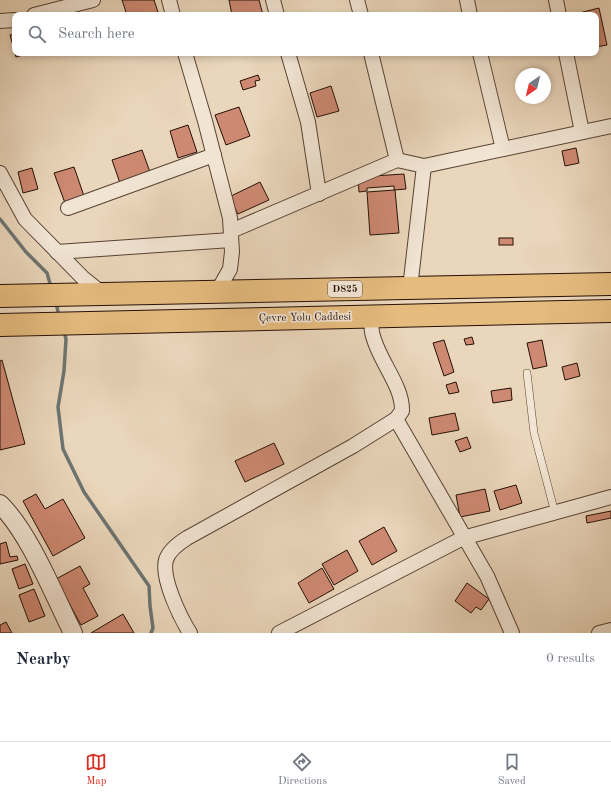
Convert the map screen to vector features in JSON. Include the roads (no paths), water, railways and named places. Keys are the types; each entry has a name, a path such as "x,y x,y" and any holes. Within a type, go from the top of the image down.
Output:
{"highway":[{"name":"D825","path":"0,296 611,284"},
{"name":"Çevre Yolu Caddesi","path":"0,325 611,311"}],"street":[{"path":"46,12 93,0"},
{"path":"169,0 172,12"},
{"path":"273,0 276,12"},
{"path":"357,0 360,12"},
{"path":"467,0 469,12"},
{"path":"556,0 558,12"},
{"path":"0,21 12,20"},
{"path":"185,56 214,154 230,218 230,269 217,292"},
{"path":"289,56 308,122 319,194"},
{"path":"372,56 397,160"},
{"path":"481,56 503,149"},
{"path":"567,56 582,132"},
{"path":"57,252 231,236 319,194 397,160 424,166 611,126"},
{"path":"68,208 214,154"},
{"path":"410,288 424,166"},
{"path":"0,172 25,219 83,278 103,294"},
{"path":"190,633 184,623 166,576 166,560 172,550 187,538 353,446 396,419 402,411 402,405 371,331 372,317"},
{"path":"396,419 487,576 512,633"},
{"path":"279,633 465,537 611,497"},
{"path":"0,504 13,516 73,633"},
{"path":"599,633 611,630"}],"lane":[{"path":"527,373 534,433 555,513"}],"waterway":[{"path":"0,219 26,252 47,273 51,287"},
{"path":"56,303 59,316"},
{"path":"64,331 66,339 64,371 58,407 63,449 84,492 149,586 153,628 151,633"}]}
